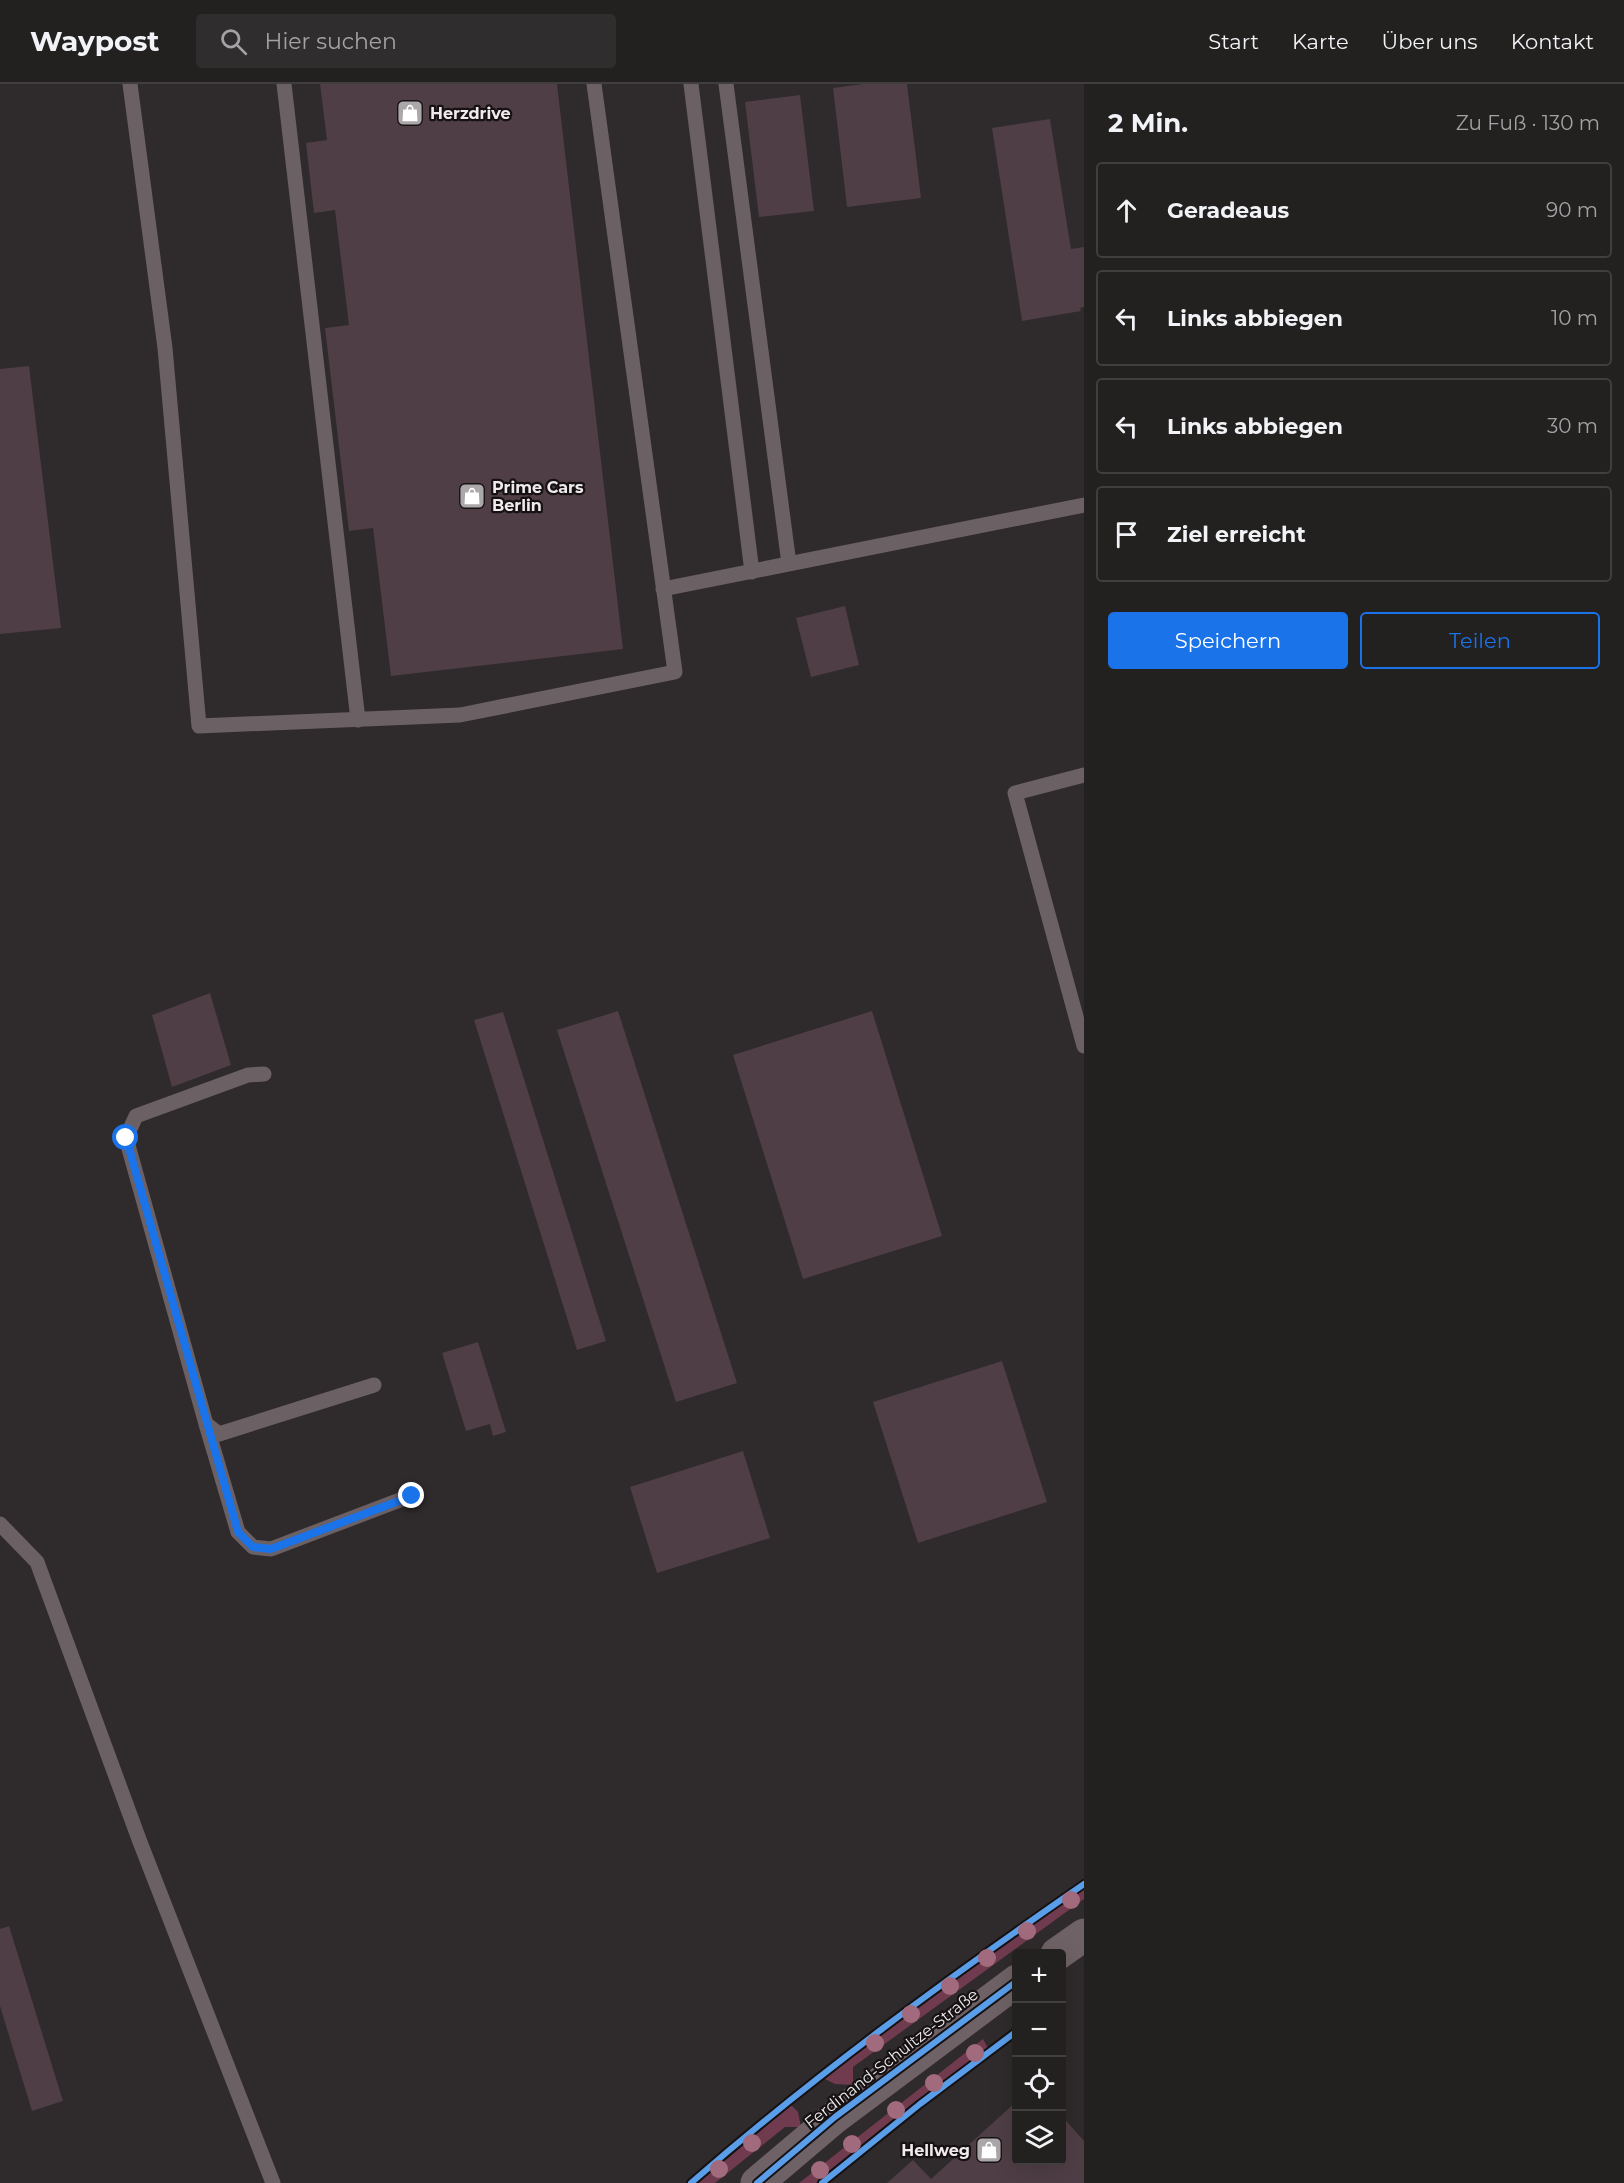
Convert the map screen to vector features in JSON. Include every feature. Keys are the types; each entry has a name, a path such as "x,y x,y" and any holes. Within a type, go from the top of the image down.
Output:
{"street":[{"path":"1063,1949 1084,1935"},
{"name":"Ferdinand-Schultze-Straße","path":"757,2183 835,2117 1012,1984"}],"lane":[{"path":"130,84 165,348 198,726 460,716 675,672 594,84"},
{"path":"284,84 358,720"},
{"path":"691,84 752,572"},
{"path":"726,84 789,564"},
{"path":"663,590 1084,505"},
{"path":"1084,775 1015,793 1084,1046"},
{"path":"264,1074 248,1075 136,1116 126,1138 238,1532 253,1547 271,1549 412,1496"},
{"path":"206,1424 219,1434 374,1385"},
{"path":"0,1524 37,1562 140,1842 273,2183"}],"shaded area":[{"path":"1084,1887 1084,1899 1015,1949 1012,1949 1012,1951 853,2067 853,2085 835,2084 823,2078 965,1970"},
{"path":"983,2039 988,2048 917,2101 816,2183 799,2183"},
{"path":"791,2105 798,2112 801,2127 785,2127 715,2183 698,2183"}],"building":[{"path":"320,84 557,84 623,649 391,676 373,528 349,531 325,328 349,325 335,210 314,213 306,143 327,140"},
{"path":"863,84 907,84 921,198 847,207 833,88"},
{"path":"800,95 814,211 759,217 745,102"},
{"path":"1050,119 1071,249 1084,247 1084,307 1080,308 1081,311 1022,321 992,128"},
{"path":"29,366 61,628 0,634 0,369"},
{"path":"845,606 859,665 811,677 796,618"},
{"path":"210,993 231,1065 172,1087 152,1015"},
{"path":"618,1011 737,1383 676,1402 557,1030"},
{"path":"872,1011 942,1236 803,1279 733,1055"},
{"path":"503,1012 606,1341 577,1350 474,1020"},
{"path":"478,1342 506,1432 493,1436 490,1424 466,1431 442,1353"},
{"path":"1002,1361 1047,1502 918,1543 873,1402"},
{"path":"743,1451 770,1538 657,1573 630,1487"},
{"path":"9,1926 63,2101 32,2111 0,2006 0,1929"},
{"name":"Hellweg","path":"1012,2106 1012,2165 1066,2165 1066,2121 1084,2141 1084,2183 887,2183 913,2160 931,2179"}],"cycle path":[{"path":"691,2183 883,2028 1084,1884"},
{"path":"757,2183 835,2117 1012,1985"},
{"path":"822,2183 920,2104 1012,2035"}],"place":[{"name":"Herzdrive","path":"410,113"},
{"name":"Prime Cars Berlin","path":"472,496"},
{"name":"Hellweg","path":"989,2150"}],"route":[{"path":"126,1138 238,1532 253,1547 271,1549 412,1496"}]}
